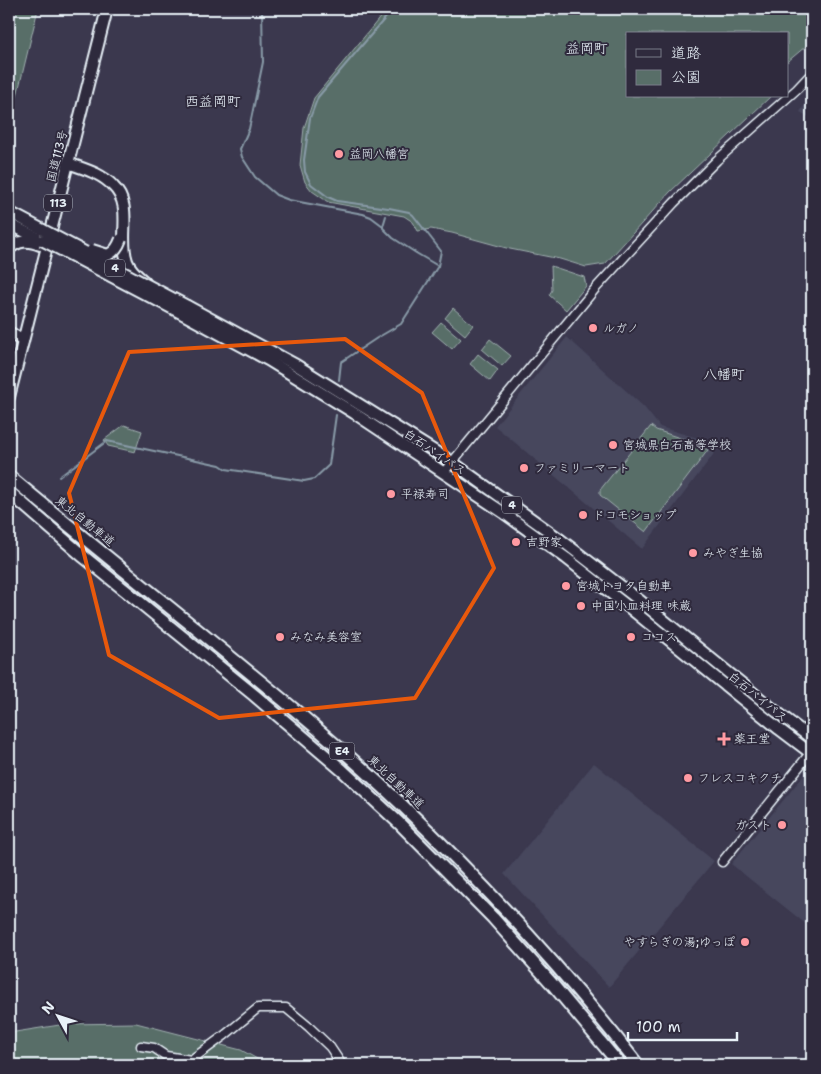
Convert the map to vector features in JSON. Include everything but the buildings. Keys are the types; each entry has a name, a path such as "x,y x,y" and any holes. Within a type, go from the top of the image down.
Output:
{"highway":[{"name":"国道113号","path":"9,397 107,9"},
{"path":"68,163 98,174 115,187 121,196 125,223 123,239 127,261 135,274 149,286"},
{"path":"13,214 42,235 108,255 119,246 123,239"},
{"name":"白石バイパス","path":"9,224 42,235 149,286 185,310 354,412 444,472 566,558 811,753"},
{"path":"9,249 19,242 42,235"},
{"name":"白石バイパス","path":"42,235 71,262 108,274 185,310 303,370 452,462 639,600 812,739"},
{"path":"9,332 23,341"},
{"name":"東北自動車道","path":"9,476 245,669 401,805 502,906 574,985 638,1065"},
{"name":"E4","path":"9,492 84,558 262,701 385,810 493,918 553,985 620,1065"}],"street":[{"path":"788,97 812,73"},
{"path":"444,472 595,290 674,203 717,160 787,98"},
{"path":"722,862 811,753"},
{"path":"140,1046 154,1048 166,1056 190,1060 258,1008 286,1008 330,1047 342,1065"}],"highlighted area":[{"path":"345,339 422,393 494,568 415,698 219,718 109,655 69,493 129,352"}],"shaded area":[{"path":"812,94 812,119 800,112"},
{"name":"宮城県白石高等学校","path":"567,337 644,407 660,427 701,439 716,451 642,549 495,426"},
{"path":"594,763 714,861 609,987 504,874"},
{"path":"808,770 812,771 812,929 731,864"}],"green space":[{"path":"9,9 38,9 9,129"},
{"path":"387,9 812,9 812,41 788,61 788,32 626,32 626,98 769,98 670,192 605,264 586,267 452,233 431,229 418,231 413,222 404,216 328,202 312,191 305,182 300,165 304,128 314,98"},
{"path":"551,266 584,277 586,286 566,310 549,295 552,290"},
{"path":"453,308 473,325 465,335 445,318"},
{"path":"441,322 461,339 452,349 432,332"},
{"path":"490,339 511,356 502,366 482,349"},
{"path":"478,354 498,370 490,381 470,364"},
{"path":"124,425 142,431 135,452 108,446 104,440"},
{"path":"651,426 656,430 698,444 708,450 646,532 600,495 600,490"},
{"path":"136,1023 241,1050 268,1065 9,1065 9,1033 66,1024"}],"waterway":[{"path":"262,9 263,62 249,129 240,149 242,157 255,177 276,195 289,200 363,214 371,217 383,226 386,216"},
{"path":"388,208 337,201 328,197 311,184 305,172 304,160 310,118 318,97 393,9"},
{"path":"339,380 341,362 401,324 438,266 441,251 413,215 409,212 389,208"},
{"path":"383,226 393,238 438,266"},
{"path":"59,477 107,441 220,465 226,469 304,481 314,479 329,465 336,415"}],"place":[{"name":"益岡八幡宮","path":"339,154"},
{"name":"ルガノ","path":"593,328"},
{"name":"宮城県白石高等学校","path":"613,445"},
{"name":"ファミリーマート","path":"524,468"},
{"name":"平禄寿司","path":"391,494"},
{"name":"ドコモショップ","path":"583,515"},
{"name":"吉野家","path":"516,542"},
{"name":"みやぎ生協","path":"693,553"},
{"name":"宮城トヨタ自動車","path":"566,586"},
{"name":"中国小皿料理 味蔵","path":"581,606"},
{"name":"みなみ美容室","path":"280,637"},
{"name":"ココス","path":"631,637"},
{"name":"薬王堂","path":"724,739"},
{"name":"フレスコキクチ","path":"688,778"},
{"name":"ガスト","path":"782,825"},
{"name":"やすらぎの湯;ゆっぽ","path":"745,942"}],"district":[{"name":"益岡町","path":"587,48"},
{"name":"西益岡町","path":"213,101"},
{"name":"八幡町","path":"724,374"}]}
